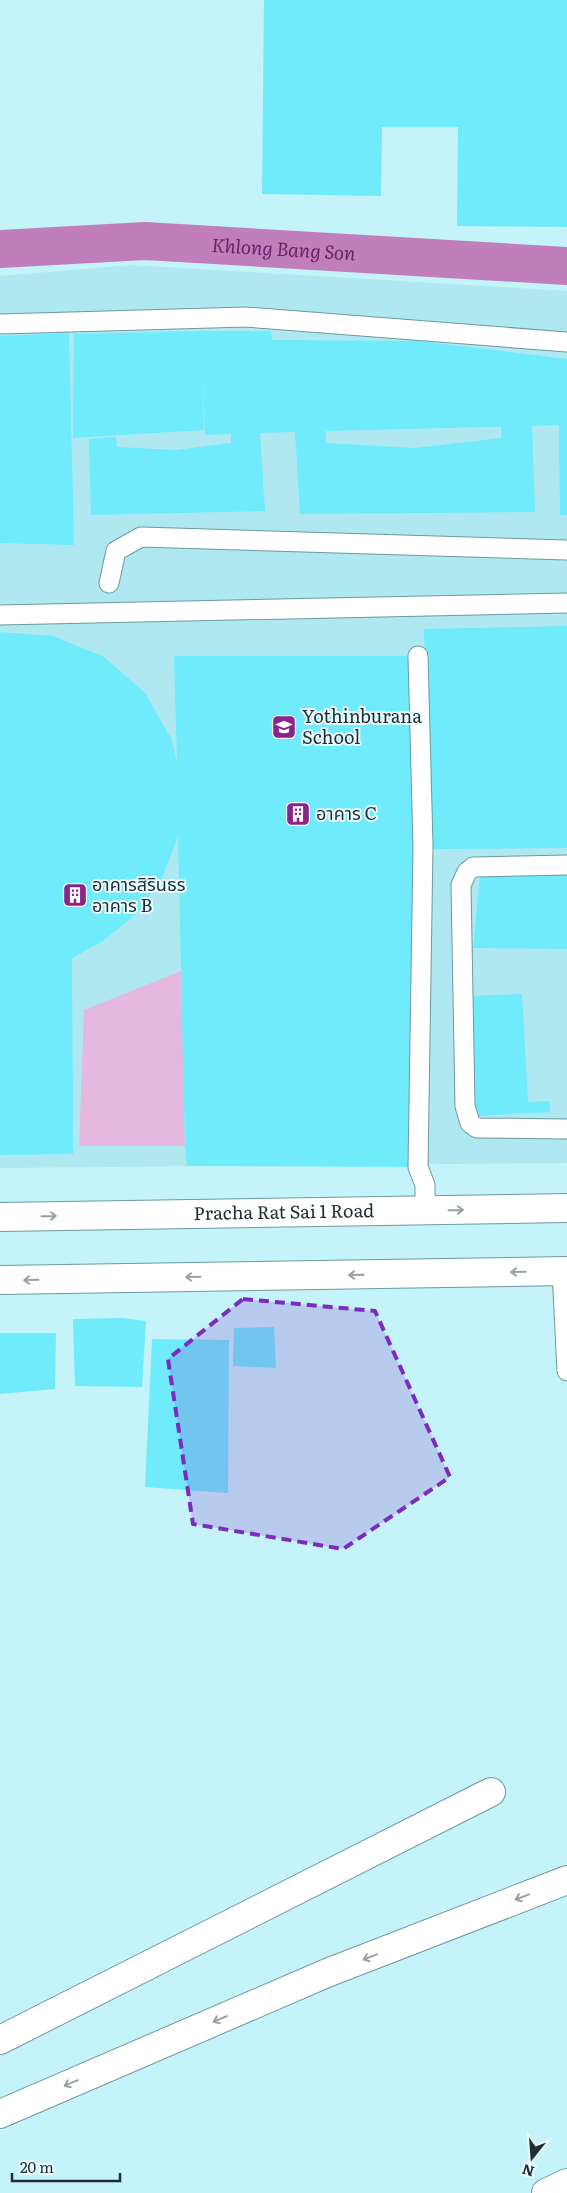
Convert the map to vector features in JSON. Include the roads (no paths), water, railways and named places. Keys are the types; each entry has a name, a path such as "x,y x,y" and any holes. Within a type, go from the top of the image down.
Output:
{"main road":[{"name":"Pracha Rat Sai 1 Road","path":"0,1216 567,1208"},
{"path":"0,1280 564,1271"},
{"path":"0,2040 491,1792"},
{"path":"0,2114 328,1973 567,1880"},
{"path":"546,2193 567,2183"}],"lane":[{"path":"0,324 246,317 567,342"},
{"path":"109,583 116,551 141,537 567,550"},
{"path":"0,615 567,603"},
{"path":"418,656 422,846 418,1167 425,1185 425,1210"},
{"path":"567,865 473,867 467,872 460,885 466,1106 470,1123 478,1128 567,1129"},
{"path":"564,1271 567,1371"}],"waterway":[{"name":"Khlong Bang Son","path":"0,249 145,241 567,266"}],"place":[{"name":"Yothinburana School","path":"284,727"},
{"name":"อาคาร C","path":"298,814"},
{"name":"อาคารสิรินธร อาคาร B","path":"75,895"}]}
